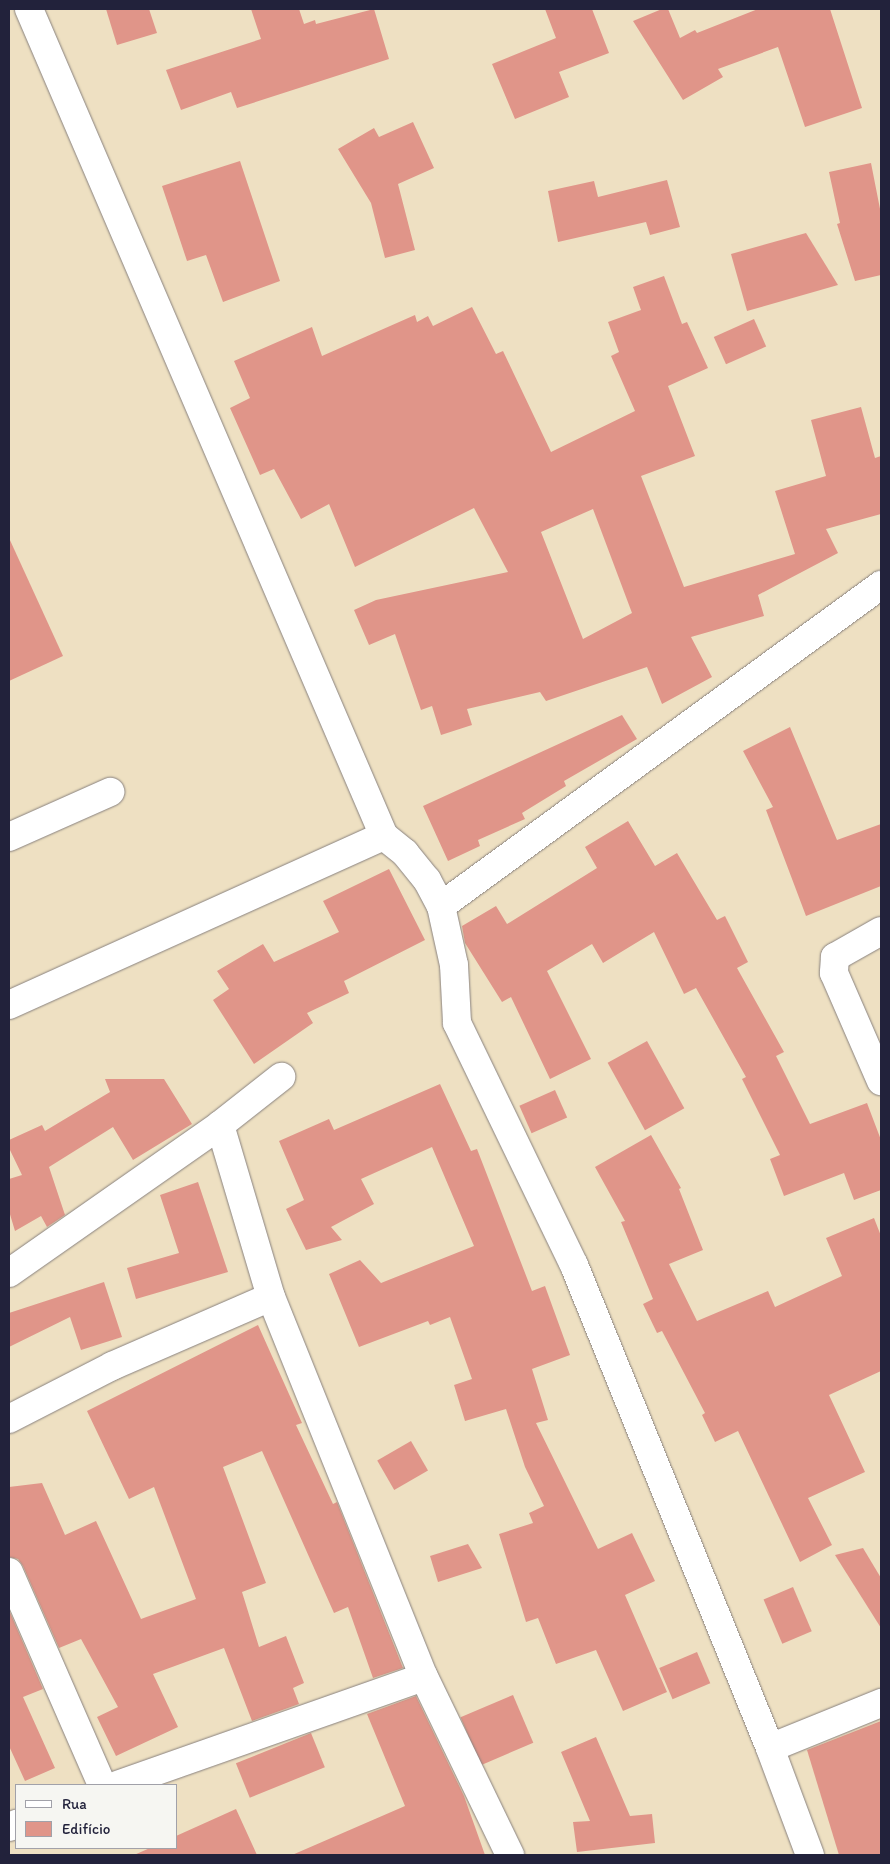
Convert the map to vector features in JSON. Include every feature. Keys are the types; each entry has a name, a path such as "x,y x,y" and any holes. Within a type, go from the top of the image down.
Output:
{"street":[{"path":"29,9 384,836 410,860 427,880 441,906 454,965 457,1023 574,1265 770,1748 810,1855"},
{"path":"441,906 881,585"},
{"path":"9,837 110,792"},
{"path":"9,1005 384,836"},
{"path":"881,931 835,957 834,973 881,1081"},
{"path":"9,1273 220,1126 281,1077"},
{"path":"220,1126 271,1297 424,1677 510,1855"},
{"path":"9,1419 112,1366 271,1297"},
{"path":"9,1572 102,1784"},
{"path":"120,1784 424,1677"},
{"path":"770,1748 881,1703"}],"building":[{"path":"106,9 149,9 157,33 117,45"},
{"path":"251,9 299,9 304,24 315,20 316,24 374,9 389,59 237,108 231,92 181,110 166,70 261,39"},
{"path":"545,9 592,9 609,53 559,72 569,97 515,119 492,64 556,38"},
{"path":"662,9 668,9 680,38 695,30 697,33 758,9 830,9 862,108 805,127 778,47 718,69 723,77 683,100 633,21"},
{"path":"413,122 434,168 398,184 415,250 385,258 371,203 338,149 374,128 379,137"},
{"path":"240,161 280,281 223,302 206,255 187,261 162,186"},
{"path":"871,163 881,214 881,275 855,281 837,224 840,223 829,172"},
{"path":"667,180 680,227 650,235 646,222 558,242 548,191 594,181 598,197"},
{"path":"806,233 838,285 747,311 731,254"},
{"path":"664,276 682,324 687,322 708,368 668,386 695,456 641,476 684,587 795,554 775,491 826,476 811,420 861,407 875,458 881,456 881,514 826,529 838,553 758,595 764,616 691,637 712,677 662,704 647,667 546,701 540,692 467,709 472,725 441,735 432,706 421,710 395,634 369,645 354,610 376,600 508,572 474,508 355,567 329,504 301,519 274,469 260,475 230,408 250,398 234,361 312,327 322,356 415,315 417,322 428,316 433,326 472,307 496,354 503,351 551,452 635,411 611,356 619,352 608,322 641,310 633,287","holes":["593,509 632,613 583,639 541,532"]},
{"path":"754,319 766,346 726,364 714,337"},
{"path":"9,538 63,656 9,681"},
{"path":"622,715 637,739 564,781 566,786 522,813 525,819 478,840 480,846 448,861 423,806"},
{"path":"790,727 837,840 881,824 881,886 806,916 766,810 773,807 743,751"},
{"path":"628,821 655,866 677,853 717,920 725,916 748,962 737,968 784,1052 776,1056 810,1124 867,1103 881,1140 881,1190 854,1200 844,1173 784,1196 770,1159 780,1155 742,1079 746,1077 696,988 684,994 654,932 603,963 592,944 547,971 591,1059 550,1079 511,997 502,1002 465,943 462,926 496,906 507,924 597,868 585,847"},
{"path":"389,869 425,940 344,981 349,993 307,1013 313,1023 254,1064 213,1000 229,989 217,971 263,944 274,962 339,932 323,901"},
{"path":"647,1041 684,1108 645,1130 608,1063"},
{"path":"105,1079 164,1079 192,1124 133,1160 113,1127 49,1167 65,1215 47,1227 41,1216 15,1231 9,1211 9,1179 22,1175 9,1148 9,1140 42,1125 45,1131 110,1092"},
{"path":"440,1084 471,1151 477,1149 532,1291 545,1286 570,1355 532,1369 548,1420 536,1423 598,1549 632,1533 655,1581 625,1595 667,1692 623,1711 596,1650 556,1664 538,1618 526,1622 499,1534 533,1523 529,1513 544,1506 525,1467 506,1409 465,1421 454,1385 472,1379 450,1317 430,1325 428,1321 359,1347 329,1274 360,1260 381,1283 474,1246 432,1147 361,1179 374,1204 331,1227 342,1240 306,1250 286,1209 304,1200 279,1141 329,1119 334,1130"},
{"path":"555,1090 567,1117 532,1133 519,1106"},
{"path":"651,1135 681,1188 679,1189 703,1250 669,1264 697,1321 768,1291 775,1307 842,1276 826,1238 874,1218 881,1236 881,1371 829,1395 865,1472 808,1498 832,1545 800,1562 738,1431 715,1442 702,1415 705,1413 662,1331 657,1333 643,1304 653,1299 621,1222 625,1221 595,1167"},
{"path":"198,1182 228,1272 136,1299 127,1268 179,1253 160,1195"},
{"path":"104,1282 122,1337 81,1350 70,1317 9,1347 9,1313"},
{"path":"258,1325 302,1423 296,1425 333,1504 337,1502 403,1668 373,1678 348,1607 334,1613 262,1451 223,1467 266,1583 242,1592 259,1647 286,1636 304,1683 293,1688 299,1704 252,1721 224,1648 153,1674 178,1727 116,1756 97,1717 118,1707 81,1639 59,1648 23,1566 18,1559 9,1557 9,1487 42,1483 65,1535 96,1521 141,1619 196,1599 154,1487 129,1499 87,1411"},
{"path":"411,1441 428,1470 394,1490 377,1460"},
{"path":"468,1544 482,1568 438,1582 430,1556"},
{"path":"863,1548 881,1578 881,1628 835,1555"},
{"path":"793,1587 812,1631 782,1644 764,1600"},
{"path":"9,1610 43,1689 23,1697 55,1768 25,1781 9,1746"},
{"path":"697,1652 710,1683 673,1699 659,1668"},
{"path":"513,1695 533,1743 481,1765 461,1717"},
{"path":"416,1696 464,1796 485,1855 292,1855 405,1806 367,1714"},
{"path":"881,1721 881,1855 839,1855 807,1750"},
{"path":"311,1733 325,1767 250,1798 236,1763"},
{"path":"596,1737 630,1816 652,1814 655,1843 577,1852 573,1822 590,1821 561,1752"},
{"path":"236,1809 257,1855 134,1855 148,1849 178,1849 178,1835"}]}
